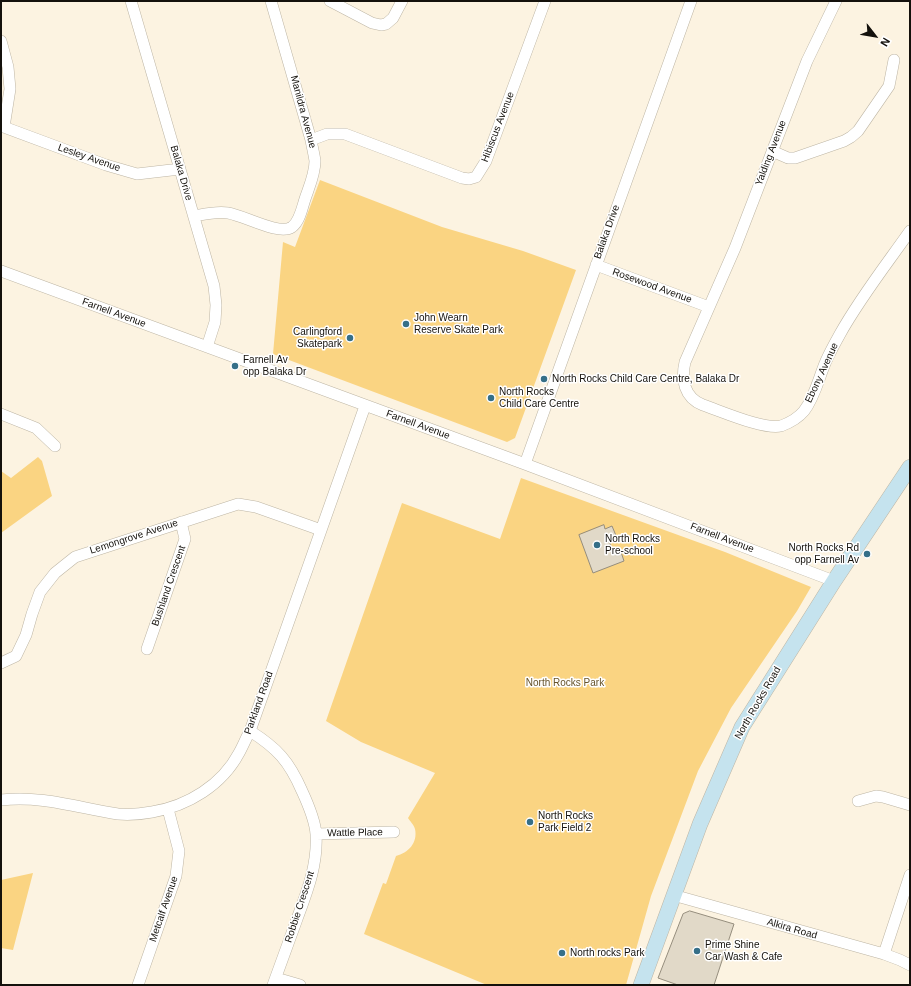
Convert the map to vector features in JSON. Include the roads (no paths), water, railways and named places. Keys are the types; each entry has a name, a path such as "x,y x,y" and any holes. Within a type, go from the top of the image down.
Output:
{"main road":[{"name":"North Rocks Road","path":"641,985 704,812 742,726 834,581 910,467"}],"street":[{"name":"Balaka Drive","path":"131,1 214,286 216,306 215,322 207,346"},
{"path":"330,1 372,23 381,25 386,24 393,18 402,1"},
{"name":"Hibiscus Avenue","path":"311,140 333,133 351,135 462,178 469,179 476,177 486,161 545,1"},
{"name":"Balaka Drive","path":"524,464 691,1"},
{"name":"Yalding Avenue","path":"709,307 735,248 807,62 836,1"},
{"name":"Manildra Avenue","path":"194,216 227,212 284,230 293,227 299,219 313,176 315,160 274,2"},
{"path":"1,41 8,67 10,89 2,127"},
{"path":"772,151 788,158 795,158 851,137 858,131 889,86 894,60"},
{"name":"Lesley Avenue","path":"2,127 106,165 137,174 180,168"},
{"name":"Ebony Avenue","path":"709,307 685,362 683,380 688,394 700,404 763,425 776,427 791,422 804,411 826,360 842,332 858,305 910,231"},
{"name":"Rosewood Avenue","path":"596,264 709,307"},
{"name":"Farnell Avenue","path":"1,271 207,346 834,581"},
{"name":"Parkland Road","path":"1,800 29,798 120,814 168,810 192,799 211,787 228,769 239,754 250,731 365,406"},
{"path":"1,414 36,428 55,446"},
{"name":"Lemongrove Avenue","path":"1,662 16,656 26,634 40,592 55,573 75,557 238,504 256,507 321,530"},
{"name":"Bushland Crescent","path":"147,649 185,539 181,522"},
{"name":"Robbie Crescent","path":"250,731 267,741 282,755 296,776 307,800 316,834 314,863 309,886 275,982"},
{"path":"858,801 876,796 910,805"},
{"name":"Metcalf Avenue","path":"138,985 176,876 180,851 168,810"},
{"name":"Wattle Place","path":"316,834 394,832"},
{"path":"884,954 910,875"},
{"name":"Alkira Road","path":"673,895 884,954 910,965"},
{"path":"275,982 300,985"}],"place":[{"name":"John Wearn Reserve Skate Park","path":"406,324"},
{"name":"Carlingford Skatepark","path":"350,338"},
{"name":"Farnell Av opp Balaka Dr","path":"235,366"},
{"name":"North Rocks Child Care Centre, Balaka Dr","path":"544,379"},
{"name":"North Rocks Child Care Centre","path":"491,398"},
{"name":"North Rocks Pre-school","path":"597,545"},
{"name":"North Rocks Rd opp Farnell Av","path":"867,554"},
{"name":"North Rocks Park Field 2","path":"530,822"},
{"name":"Prime Shine Car Wash & Cafe","path":"697,951"},
{"name":"North rocks Park","path":"562,953"}],"park label":[{"name":"North Rocks Park","path":"565,683"}]}
